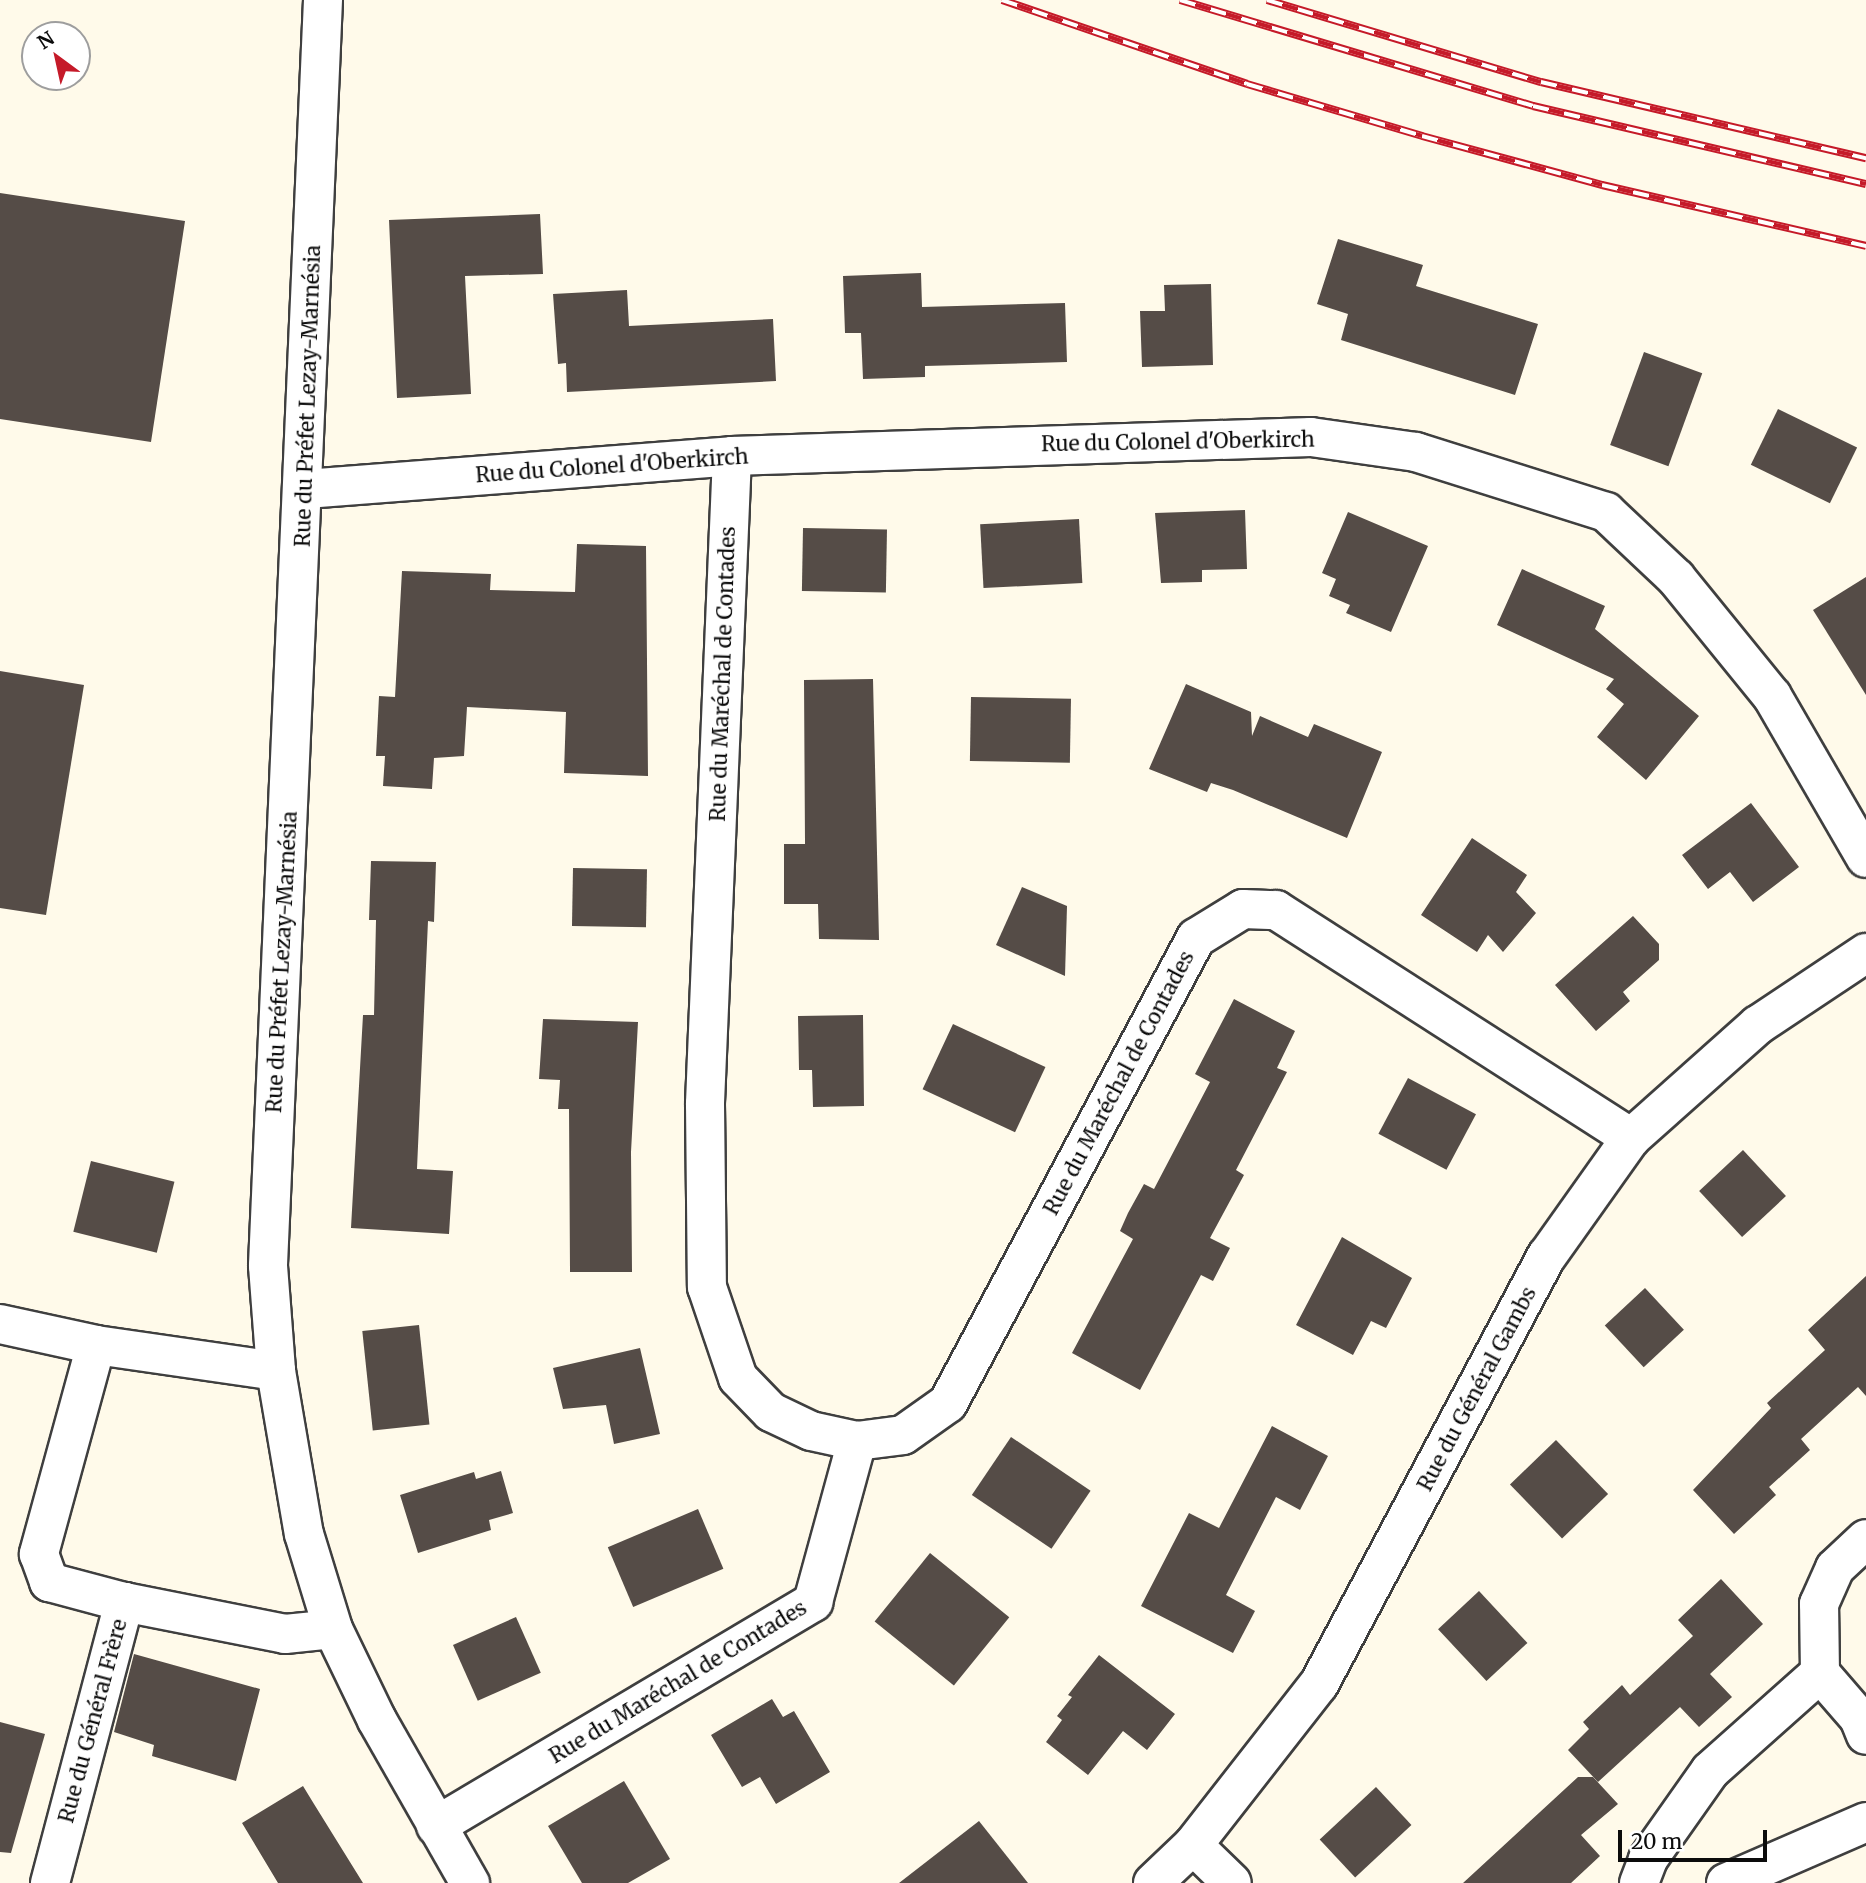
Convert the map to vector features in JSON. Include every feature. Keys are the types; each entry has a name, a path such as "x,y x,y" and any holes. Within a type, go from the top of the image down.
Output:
{"street":[{"name":"Rue du Préfet Lezay-Marnésia","path":"323,0 305,489 268,1266 276,1371 304,1534 333,1629 436,1826 470,1883"},
{"name":"Rue du Colonel d'Oberkirch","path":"305,489 732,456 1311,437 1416,452 1606,512 1676,578 1772,696 1866,859"},
{"name":"Rue du Maréchal de Contades","path":"732,456 705,1104 706,1287 738,1378 771,1412 811,1431 857,1441 903,1435 948,1403 1196,938 1243,909 1276,910 1631,1138"},
{"name":"Rue du Général Gambs","path":"1153,1883 1193,1845 1318,1684 1547,1256 1631,1138 1758,1025 1866,953"},
{"path":"0,1324 96,1345 276,1371"},
{"path":"96,1345 39,1553 48,1582 124,1602"},
{"name":"Rue du Maréchal de Contades","path":"436,1826 813,1602 857,1441"},
{"path":"1866,1539 1835,1568 1819,1604 1820,1673 1859,1718 1866,1735"},
{"name":"Rue du Général Frère","path":"50,1883 124,1602 285,1634 333,1629"},
{"path":"1639,1883 1648,1859 1710,1771 1820,1673"},
{"path":"1727,1883 1866,1822"},
{"path":"1193,1845 1232,1883"}],"building":[{"path":"0,193 185,221 151,442 0,419"},
{"path":"540,214 543,274 465,276 471,394 397,398 389,220"},
{"path":"1338,239 1423,265 1416,286 1538,324 1515,395 1341,340 1348,314 1317,304"},
{"path":"921,273 922,307 1065,303 1067,362 925,366 925,377 863,379 861,333 845,333 843,276"},
{"path":"1211,284 1213,365 1142,367 1140,311 1165,311 1164,285"},
{"path":"627,290 629,326 773,319 776,381 567,392 566,363 558,364 553,294"},
{"path":"1644,352 1702,373 1668,466 1610,445"},
{"path":"1778,409 1857,448 1830,503 1751,465"},
{"path":"1245,510 1247,569 1202,570 1202,582 1161,583 1155,513"},
{"path":"1348,512 1428,546 1391,632 1346,613 1350,605 1329,596 1336,579 1322,573"},
{"path":"1079,519 1082,583 983,588 980,524"},
{"path":"803,528 887,529 886,592 802,591"},
{"path":"577,544 646,546 648,776 564,773 566,712 467,707 464,756 434,758 432,789 383,786 385,756 376,756 379,696 395,697 402,571 491,574 490,590 575,592"},
{"path":"1522,569 1605,606 1595,629 1699,716 1646,780 1597,737 1624,704 1606,689 1614,679 1497,625"},
{"path":"1866,577 1866,695 1813,610"},
{"path":"0,671 84,685 46,915 0,908"},
{"path":"873,679 879,940 819,939 818,904 784,904 784,844 805,844 804,680"},
{"path":"1186,684 1251,712 1252,736 1260,716 1308,737 1314,724 1382,752 1347,838 1233,790 1211,783 1207,792 1149,769"},
{"path":"971,697 1071,699 1070,763 970,761"},
{"path":"1751,803 1799,867 1753,902 1730,872 1708,889 1682,855"},
{"path":"1472,838 1527,875 1516,892 1536,913 1503,952 1488,935 1477,952 1421,915"},
{"path":"371,861 436,862 434,922 428,921 417,1169 453,1171 449,1234 351,1228 363,1015 374,1015 376,920 369,920"},
{"path":"573,868 647,869 646,927 572,926"},
{"path":"1022,887 1067,906 1065,976 996,945"},
{"path":"1633,916 1659,944 1659,960 1623,992 1630,1001 1596,1031 1555,985"},
{"path":"1234,999 1295,1031 1277,1068 1287,1072 1236,1170 1244,1175 1210,1238 1230,1248 1213,1281 1201,1275 1140,1390 1072,1353 1133,1239 1120,1231 1128,1213 1144,1184 1154,1189 1210,1082 1195,1074"},
{"path":"863,1015 864,1106 813,1107 812,1070 799,1070 798,1016"},
{"path":"543,1019 638,1022 631,1152 632,1272 570,1272 569,1109 558,1109 560,1080 539,1079"},
{"path":"953,1024 1045,1067 1015,1132 923,1089"},
{"path":"1408,1078 1476,1114 1446,1170 1378,1134"},
{"path":"1743,1150 1786,1196 1742,1237 1699,1191"},
{"path":"91,1161 174,1182 157,1253 73,1232"},
{"path":"1342,1237 1412,1278 1386,1328 1371,1321 1353,1355 1296,1325"},
{"path":"1866,1276 1866,1396 1858,1387 1801,1439 1810,1450 1769,1487 1776,1495 1734,1534 1693,1490 1771,1408 1767,1403 1825,1350 1808,1330"},
{"path":"1645,1288 1684,1330 1644,1367 1605,1326"},
{"path":"419,1325 429,1424 373,1430 362,1331"},
{"path":"640,1348 660,1434 614,1444 606,1405 563,1409 553,1368"},
{"path":"1272,1426 1328,1456 1300,1510 1276,1497 1226,1595 1255,1611 1233,1653 1141,1606 1189,1513 1219,1528"},
{"path":"1011,1437 1091,1491 1051,1549 972,1495"},
{"path":"1556,1440 1608,1494 1562,1538 1510,1484"},
{"path":"501,1471 513,1513 489,1520 491,1530 418,1553 400,1495 474,1472 476,1479"},
{"path":"698,1509 723,1569 633,1607 608,1547"},
{"path":"930,1553 1009,1617 954,1686 875,1621"},
{"path":"1721,1579 1763,1624 1710,1674 1732,1697 1699,1727 1680,1707 1598,1782 1568,1750 1589,1729 1583,1722 1622,1685 1630,1695 1693,1636 1678,1620"},
{"path":"1479,1591 1527,1643 1486,1681 1438,1629"},
{"path":"516,1617 541,1673 478,1701 453,1645"},
{"path":"134,1654 260,1689 236,1781 152,1756 154,1745 114,1732"},
{"path":"1099,1655 1175,1714 1147,1750 1123,1731 1088,1775 1046,1742 1062,1720 1057,1716 1072,1697 1068,1695"},
{"path":"772,1699 783,1717 794,1711 830,1772 776,1804 760,1777 742,1787 711,1735"},
{"path":"0,1722 45,1734 11,1853 0,1852"},
{"path":"1578,1777 1593,1777 1618,1804 1581,1835 1600,1856 1571,1883 1463,1883"},
{"path":"624,1781 670,1859 628,1883 582,1883 548,1826"},
{"path":"303,1786 363,1883 278,1883 242,1823"},
{"path":"1376,1787 1411,1825 1355,1878 1320,1840"},
{"path":"979,1821 1028,1883 899,1883"}],"railway":[{"path":"1002,0 1247,84 1422,136 1602,185 1866,246"},
{"path":"1180,0 1533,106 1866,184"},
{"path":"1267,0 1541,82 1866,158"}]}
